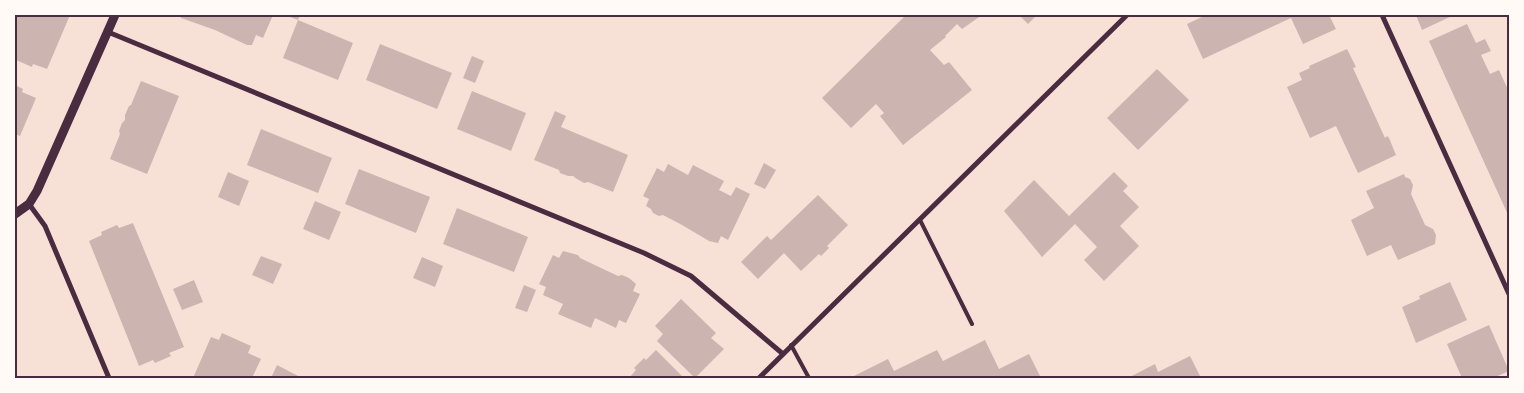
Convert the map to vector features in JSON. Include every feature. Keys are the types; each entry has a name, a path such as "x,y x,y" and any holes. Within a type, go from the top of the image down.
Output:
{"street":[{"path":"15,214 30,204 37,191 116,15"},
{"path":"759,378 1127,15"},
{"path":"1382,15 1509,294"},
{"path":"108,32 644,253 691,276 782,354"},
{"path":"30,204 45,226 110,378"}],"lane":[{"path":"920,220 972,324"},
{"path":"791,345 809,378"}],"building":[{"path":"17,15 70,15 47,69 33,64 32,67 16,60 15,21"},
{"path":"180,15 273,15 263,38 256,35 252,45 247,45 215,30 181,18"},
{"path":"285,15 300,15 298,20"},
{"path":"906,15 982,15 962,29 957,24 946,37 930,50 944,65 949,62 972,90 903,145 880,116 884,113 876,104 851,128 822,98"},
{"path":"1019,15 1037,15 1028,24"},
{"path":"1206,15 1329,15 1336,29 1303,44 1291,18 1203,59 1187,24"},
{"path":"1416,15 1454,15 1422,30"},
{"path":"298,20 353,43 338,80 283,58"},
{"path":"1467,24 1476,43 1485,39 1491,51 1481,55 1490,74 1499,70 1509,92 1509,217 1429,41"},
{"path":"380,44 452,73 437,109 366,80"},
{"path":"1347,49 1356,67 1353,68 1385,138 1387,136 1389,138 1396,155 1358,173 1336,126 1310,138 1287,87 1302,80 1299,73 1310,68 1309,66"},
{"path":"472,56 484,61 475,83 463,78"},
{"path":"1157,69 1189,100 1138,150 1107,118"},
{"path":"141,81 179,96 147,174 110,159 120,134 119,131 122,123 125,120 125,115"},
{"path":"15,85 23,89 22,92 36,98 20,136 15,134"},
{"path":"472,91 526,113 511,151 457,129"},
{"path":"555,111 566,116 561,127 628,155 613,192 588,182 584,183 573,176 560,173 559,170 534,160"},
{"path":"261,129 332,158 318,193 247,165"},
{"path":"764,163 776,170 765,189 754,184"},
{"path":"668,164 688,175 693,165 724,181 719,190 731,196 736,187 750,194 728,240 721,236 718,243 709,241 663,215 659,216 653,213 646,206 649,199 643,196 657,168 664,172"},
{"path":"359,169 430,197 416,233 345,204"},
{"path":"228,172 249,181 239,206 218,197"},
{"path":"1114,172 1128,186 1123,191 1139,207 1120,226 1139,246 1104,281 1084,260 1097,247 1075,224 1042,257 1004,211 1034,180 1069,216"},
{"path":"1404,174 1413,185 1411,194 1425,225 1433,229 1436,235 1435,244 1398,260 1391,245 1367,256 1351,220 1374,208 1366,191"},
{"path":"818,195 848,225 827,246 829,248 821,256 819,254 801,271 784,253 758,279 741,262 767,236 771,240"},
{"path":"315,201 341,212 329,240 303,229"},
{"path":"457,208 528,237 514,272 443,244"},
{"path":"133,223 184,347 169,353 171,356 155,363 153,360 139,366 89,241 102,235 101,232 117,225 119,228"},
{"path":"563,251 578,255 580,258 618,276 622,275 629,278 636,284 633,291 640,294 626,323 619,320 616,328 595,318 591,328 558,314 563,304 543,295 546,287 539,284 553,255 559,258"},
{"path":"261,256 282,264 273,284 252,275"},
{"path":"422,257 443,266 435,287 413,278"},
{"path":"194,280 203,302 182,310 173,289"},
{"path":"1450,282 1467,320 1416,343 1402,307 1420,299 1419,296"},
{"path":"524,285 536,290 527,312 515,308"},
{"path":"681,299 716,333 711,338 724,349 695,378 657,341 663,334 655,326"},
{"path":"1489,325 1509,371 1493,378 1462,378 1447,344"},
{"path":"222,333 251,346 248,353 261,359 252,378 193,378 211,337 219,340"},
{"path":"985,340 999,369 1029,354 1041,378 850,378 888,359 894,371 937,350 943,361"},
{"path":"656,350 684,378 629,378 636,370 634,368"},
{"path":"1190,356 1201,378 1128,378 1155,364 1158,372"},
{"path":"277,365 302,378 271,378"}]}
